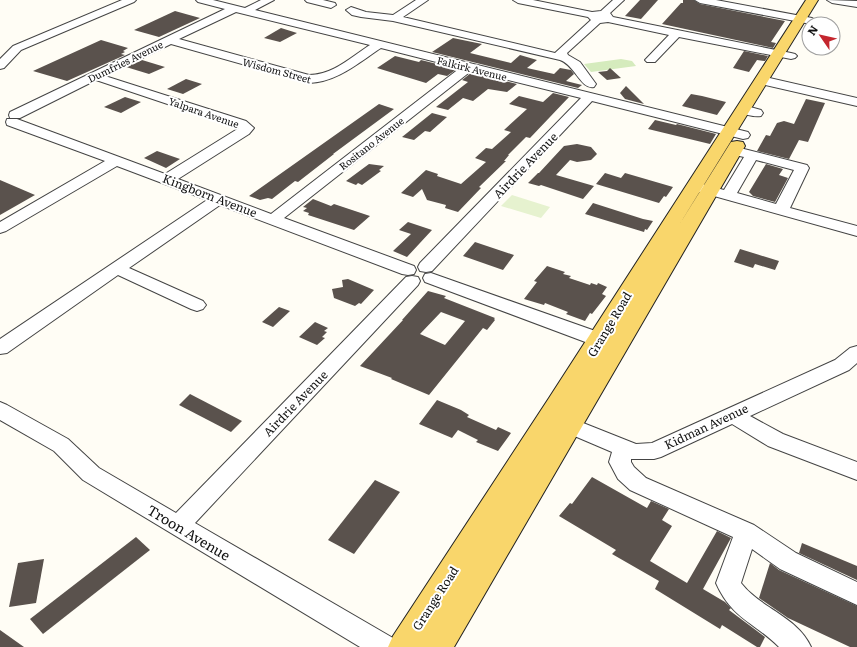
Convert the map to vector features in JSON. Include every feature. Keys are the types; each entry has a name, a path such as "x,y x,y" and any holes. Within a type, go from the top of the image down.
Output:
{"main road":[{"name":"Grange Road","path":"809,16 812,0"},
{"name":"Grange Road","path":"812,16 824,0"},
{"name":"Grange Road","path":"711,191 736,133 784,55 801,32"},
{"name":"Grange Road","path":"404,647 559,422 608,343 711,191 734,150 736,133"},
{"name":"Grange Road","path":"436,647 559,422"}],"street":[{"path":"0,66 17,48 131,0"},
{"name":"Falkirk Avenue","path":"201,0 468,67 590,90 736,133"},
{"path":"246,11 269,0"},
{"path":"310,0 330,5"},
{"path":"394,18 423,0"},
{"path":"518,0 784,55"},
{"path":"563,56 562,52 619,0"},
{"path":"700,0 801,21"},
{"path":"832,0 857,4"},
{"name":"Dumfries Avenue","path":"7,119 235,8"},
{"path":"351,10 376,17 394,18 446,32 563,56 572,60 590,90"},
{"path":"415,54 446,32"},
{"path":"651,60 677,33"},
{"name":"Wisdom Street","path":"170,40 317,80 327,77 378,45"},
{"name":"Rositano Avenue","path":"274,219 468,67"},
{"name":"Yalpara Avenue","path":"94,76 241,124 247,128 168,179"},
{"path":"768,82 857,102"},
{"name":"Airdrie Avenue","path":"429,272 590,90"},
{"name":"Kingborn Avenue","path":"7,119 274,219 410,275"},
{"path":"734,150 802,168 781,210"},
{"name":"Grange Road","path":"711,191 752,155"},
{"path":"0,228 117,160"},
{"path":"711,191 857,231"},
{"path":"0,348 219,199"},
{"path":"118,269 197,305"},
{"path":"410,275 422,282 429,272 608,343"},
{"name":"Airdrie Avenue","path":"178,526 410,275"},
{"name":"Kidman Avenue","path":"559,422 635,452 654,451 842,365 857,354"},
{"name":"Troon Avenue","path":"0,410 61,445 91,474 384,647"},
{"path":"733,414 760,434 857,471"},
{"path":"624,448 620,462 626,473 638,484 746,532 788,561 857,594"},
{"path":"746,532 728,583 734,595 748,609 776,627 798,647"}],"green space":[{"path":"621,59 632,61 636,66 591,72 584,64"},
{"path":"512,195 550,207 541,218 501,206"}],"building":[{"path":"640,0 658,0 641,19 625,16"},
{"path":"683,0 694,0 700,4 785,21 771,42 776,43 773,48 662,24 681,3 683,3"},
{"path":"175,11 200,18 159,37 134,30"},
{"path":"281,28 297,33 280,42 264,38"},
{"path":"453,38 482,44 470,53 511,63 520,55 537,60 527,68 554,74 560,68 571,70 574,74 566,81 582,85 578,88 432,52"},
{"path":"101,40 128,48 121,54 125,55 67,81 33,71"},
{"path":"744,51 768,56 765,61 757,60 749,72 733,68"},
{"path":"395,56 419,62 421,60 457,69 447,76 438,74 426,83 377,68"},
{"path":"142,60 165,67 149,74 126,67"},
{"path":"610,68 621,78 607,80 598,72 607,71"},
{"path":"471,73 517,84 507,92 488,89 473,101 463,98 448,110 436,107 468,82 462,80"},
{"path":"186,79 202,84 183,94 167,89"},
{"path":"626,86 644,104 625,99 620,93"},
{"path":"553,93 569,97 530,138 526,137 508,155 504,161 506,161 479,187 481,188 458,212 445,208 446,205 427,200 422,189 413,197 401,193 426,170 438,174 437,176 461,184 486,162 475,158 486,148 492,149 511,132 504,130 527,109 509,104 519,96 543,102"},
{"path":"691,94 726,102 717,115 682,106"},
{"path":"125,97 141,102 121,113 104,107"},
{"path":"806,99 825,103 808,142 799,140 789,159 757,151 766,135 770,136 777,123 784,121 794,124"},
{"path":"379,104 394,109 298,182 295,181 272,199 268,198 260,200 249,196"},
{"path":"432,113 447,117 430,132 425,131 414,140 402,137"},
{"path":"655,120 716,134 710,144 648,129"},
{"path":"577,144 591,147 597,154 591,160 577,162 570,160 556,175 594,186 583,199 541,185 539,186 528,183 564,146"},
{"path":"157,151 180,159 166,168 144,158"},
{"path":"369,164 384,166 379,170 381,171 362,185 358,183 356,185 346,181"},
{"path":"766,164 783,169 779,175 788,178 775,202 753,196 749,192"},
{"path":"605,173 621,178 625,173 673,187 666,197 664,196 659,203 596,184"},
{"path":"0,180 35,195 0,215"},
{"path":"313,199 331,206 334,204 370,216 354,230 308,215 309,213 303,211 307,208 303,207"},
{"path":"593,203 653,221 644,232 585,214"},
{"path":"408,222 432,230 407,257 393,251 411,234 399,230"},
{"path":"475,242 514,255 503,270 463,256"},
{"path":"740,249 779,261 775,270 755,264 753,268 734,262"},
{"path":"547,266 565,272 563,274 571,276 569,278 590,285 591,283 597,285 598,283 607,287 602,294 606,296 592,314 590,313 585,321 566,314 568,312 545,303 544,305 524,299 537,282 534,281"},
{"path":"348,279 374,290 361,304 359,303 355,306 334,298 332,289 343,287 342,280"},
{"path":"428,291 446,296 444,298 495,318 487,330 483,328 429,395 391,379 392,378 360,366","holes":["441,312 465,321 445,345 420,334"]},
{"path":"279,307 290,311 273,327 262,322"},
{"path":"315,322 328,328 324,331 327,332 322,337 325,338 317,345 299,337"},
{"path":"190,394 242,421 231,432 179,405"},
{"path":"437,400 461,410 469,415 467,417 496,430 498,427 511,433 498,451 476,442 478,440 458,430 452,438 419,424"},
{"path":"592,477 647,508 651,501 669,509 662,520 672,526 650,561 687,583 717,531 731,538 703,589 725,602 731,608 729,610 765,637 760,647 757,647 722,625 720,629 655,589 659,581 612,554 616,550 559,516 570,503 572,504"},
{"path":"375,480 400,492 354,554 328,540"},
{"path":"136,537 150,550 43,634 30,619"},
{"path":"802,543 857,566 857,580 799,553"},
{"path":"44,559 36,603 9,607 18,563"},
{"path":"770,563 779,570 857,606 857,647 850,647 788,618 759,598"},
{"path":"0,630 24,647 0,647"}]}
